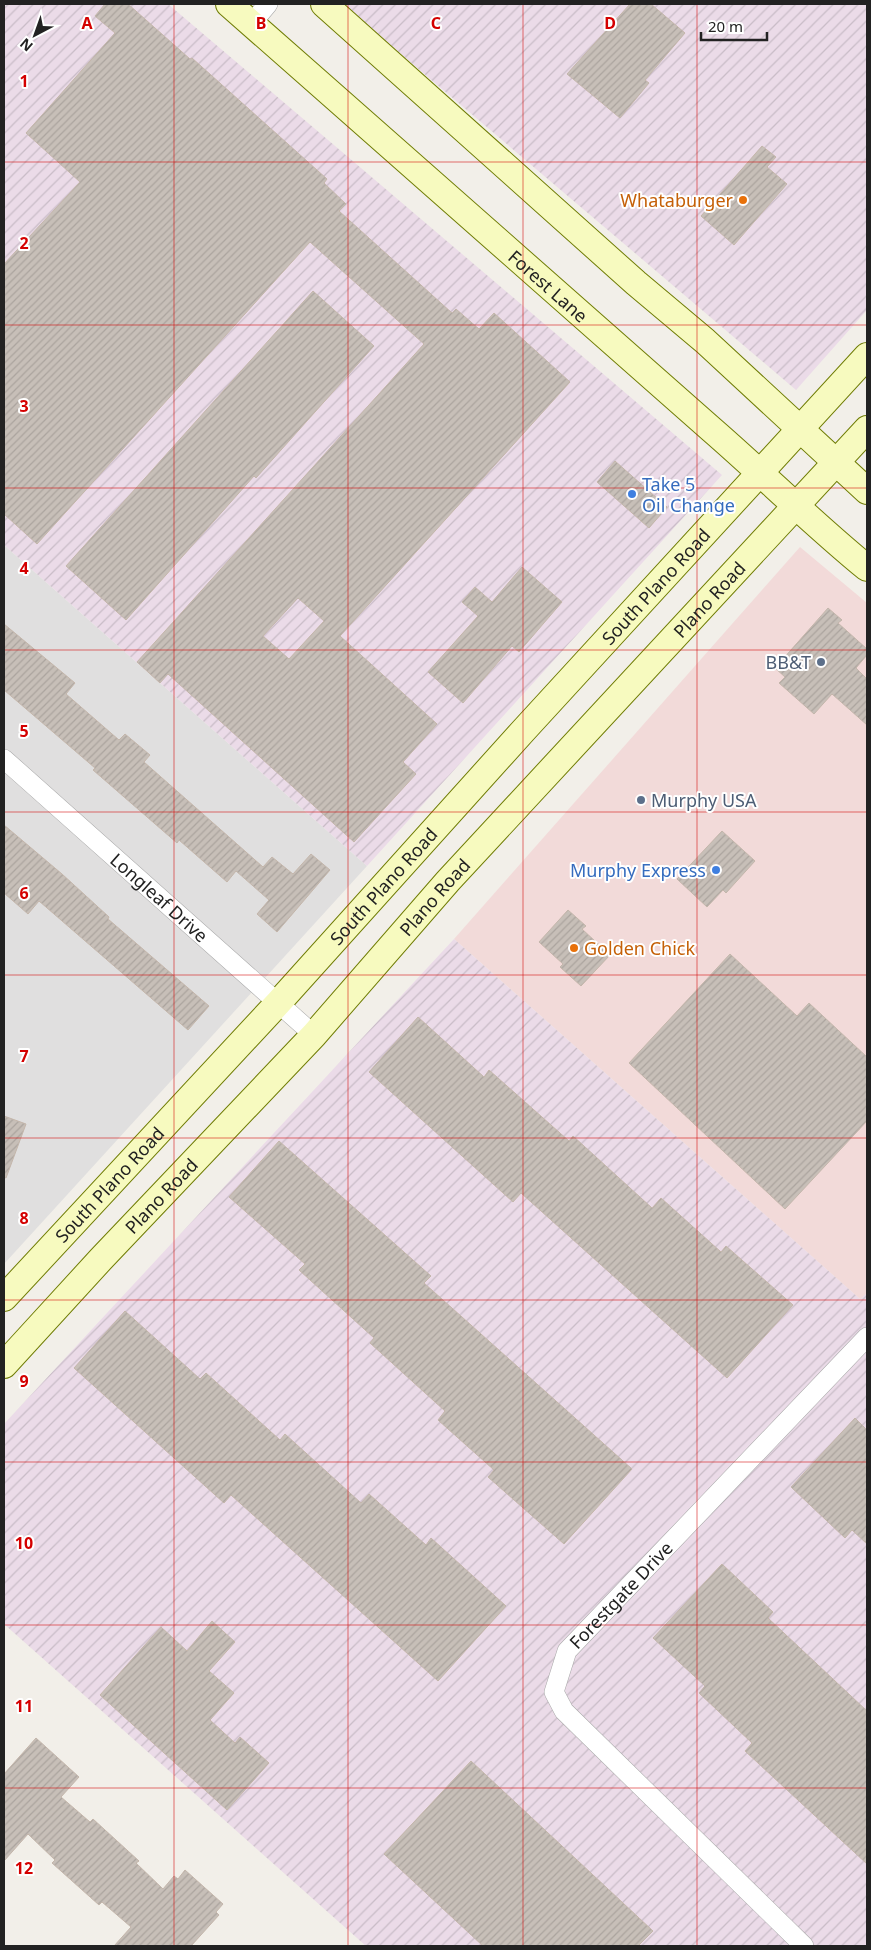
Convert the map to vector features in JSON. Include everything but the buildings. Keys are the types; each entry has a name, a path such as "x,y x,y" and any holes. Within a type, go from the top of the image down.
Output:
{"main road":[{"name":"Forest Lane","path":"229,4 498,244 760,472 794,506 867,568"},
{"path":"324,4 802,429 867,491"},
{"path":"760,472 802,429 867,356"},
{"name":"Plano Road","path":"4,1365 121,1237 314,1035 448,881 867,429"},
{"name":"South Plano Road","path":"4,1298 279,1002 760,472"}],"street":[{"path":"252,23 268,4"},
{"name":"Longleaf Drive","path":"4,759 314,1035"},
{"name":"Forestgate Drive","path":"804,1946 564,1711 554,1692 567,1651 867,1337"}],"shaded area":[{"path":"4,4 168,4 722,475 367,866 4,545"},
{"path":"342,4 867,4 867,310 796,390"},
{"path":"4,545 367,866 4,1264"},
{"path":"800,547 867,603 867,1293 861,1300 454,939"},
{"path":"454,939 860,1299 867,1293 867,1946 366,1946 4,1624 4,1424"}],"place":[{"name":"Whataburger","path":"743,200"},
{"name":"Take 5 Oil Change","path":"632,494"},
{"name":"BB&T","path":"821,662"},
{"name":"Murphy USA","path":"641,800"},
{"name":"Murphy Express","path":"716,870"},
{"name":"Golden Chick","path":"574,948"}]}
